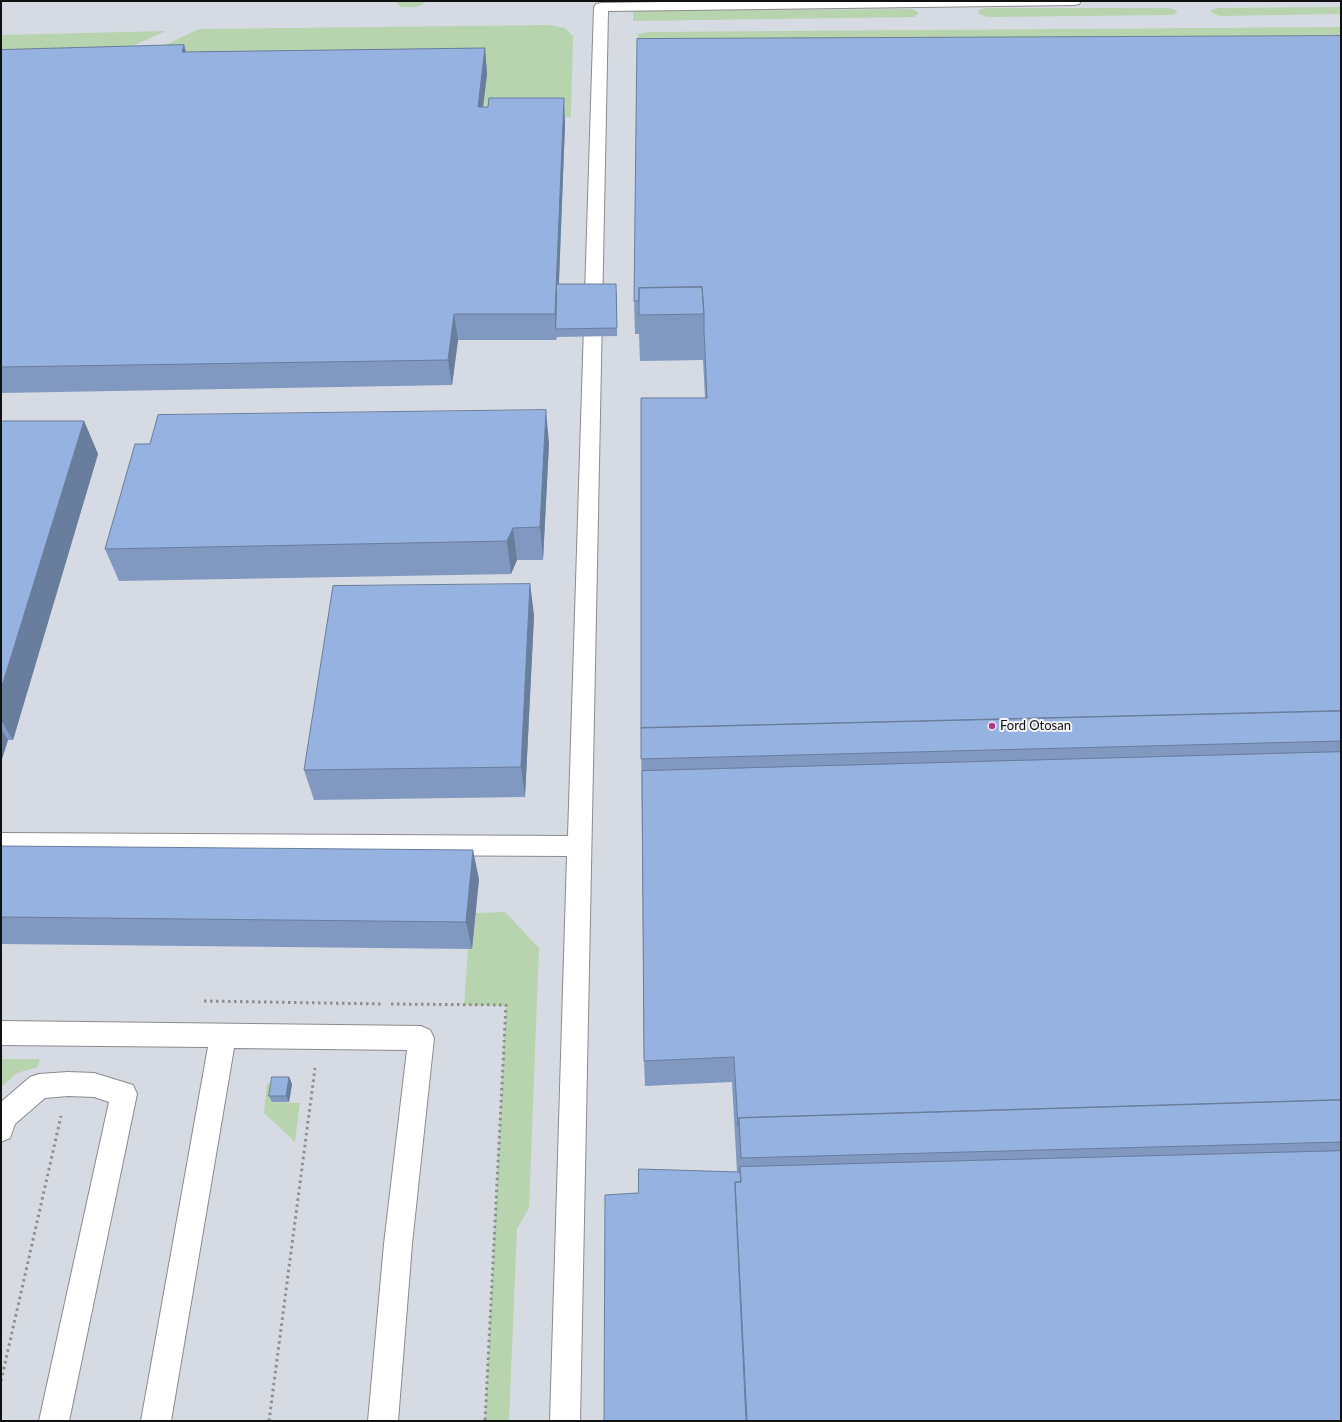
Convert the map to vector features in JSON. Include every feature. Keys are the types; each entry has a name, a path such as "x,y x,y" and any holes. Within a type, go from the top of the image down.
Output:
{"street":[{"path":"565,1421 578,846 601,7 745,3 1074,1"},
{"path":"1,843 578,846"},
{"path":"1,1033 421,1038 398,1244 383,1421"},
{"path":"156,1421 223,1035"},
{"path":"1,1129 4,1117 39,1086 68,1084 94,1085 124,1094 54,1421"}],"path":[{"path":"269,1421 320,1036"},
{"path":"1,1380 68,1084"}],"shaded area":[{"name":"Ford Otosan","path":"1,1 1341,1 1341,1421 1,1421"}],"green space":[{"path":"394,1 426,1 424,4 418,6 401,7"},
{"path":"1341,7 1341,14 1220,16 1212,13 1211,10 1217,8"},
{"path":"985,8 1169,8 1176,10 1177,13 1173,15 987,17 979,14 978,10"},
{"path":"912,9 918,12 918,14 914,17 633,21 633,11"},
{"path":"549,25 565,28 573,36 571,117 566,117 565,124 491,124 480,132 487,74 142,56 199,29"},
{"path":"1341,27 1341,69 638,72 638,34 649,32"},
{"path":"166,31 128,48 1,51 1,35"},
{"path":"505,912 539,948 529,1208 517,1229 509,1421 485,1421 506,1006 464,1005 468,949 472,949 475,913"},
{"path":"1,1059 40,1059 38,1067 17,1073 1,1087"},
{"path":"275,1083 272,1102 300,1103 295,1142 264,1113 267,1084"}],"building":[{"path":"1341,36 1341,711 641,728 641,398 707,398 702,287 639,288 639,301 634,301 637,39"},
{"path":"184,45 182,52 485,48 478,107 488,107 489,98 564,98 555,314 454,314 448,360 1,367 1,50"},
{"path":"557,284 616,284 617,328 556,329"},
{"path":"702,287 704,314 639,315 639,288"},
{"path":"546,410 540,527 513,528 507,541 105,549 135,444 150,444 158,415"},
{"path":"1,421 84,421 1,689"},
{"path":"530,584 521,767 304,770 333,586"},
{"path":"1341,711 1341,741 641,759 641,728"},
{"path":"1341,752 1341,1100 739,1118 738,1127 734,1057 644,1061 642,771"},
{"path":"1,846 473,850 466,922 1,917"},
{"path":"272,1077 289,1077 286,1096 269,1096"},
{"path":"1341,1100 1341,1142 741,1158 739,1118"},
{"path":"1341,1151 1341,1421 747,1421 735,1182 741,1182 740,1167"},
{"path":"639,1169 740,1172 741,1182 735,1182 735,1187 746,1421 604,1421 605,1195 638,1193"}],"place":[{"name":"Ford Otosan","path":"992,726"}]}
